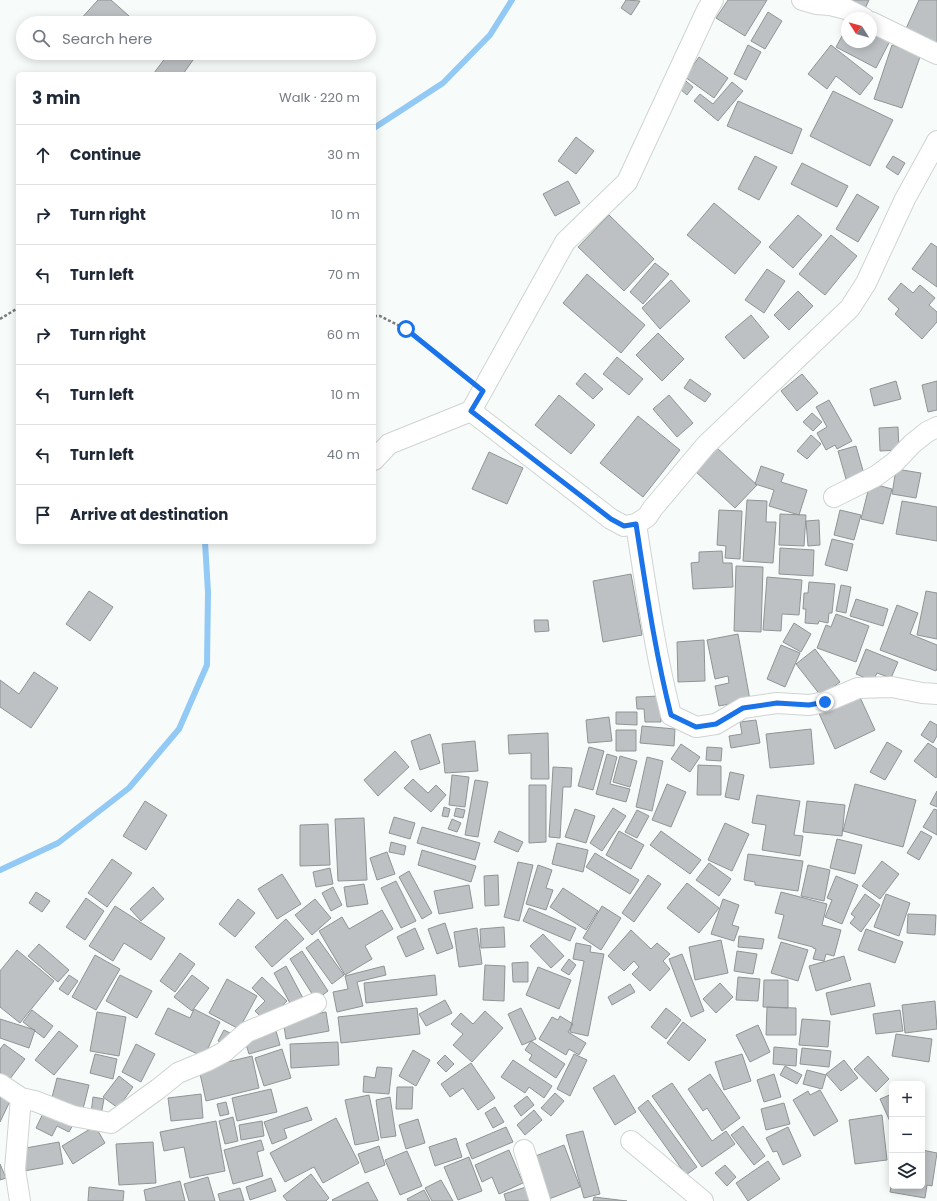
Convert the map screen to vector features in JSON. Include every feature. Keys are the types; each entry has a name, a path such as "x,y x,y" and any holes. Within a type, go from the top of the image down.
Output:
{"street":[{"path":"376,458 390,444 471,411 565,242 627,182 713,0"},
{"path":"802,0 816,4 830,5 852,12"},
{"path":"877,25 937,54"},
{"path":"471,411 611,519 624,526 636,524 647,517 706,445 850,308 866,283 905,199 937,141"},
{"path":"834,497 876,476 895,462 912,444 927,432 937,427"},
{"path":"636,524 652,627 671,715 696,727 716,724 743,708 777,703 809,705 825,702 858,688 892,687 922,693 937,694"},
{"path":"0,1084 21,1098 35,1101 72,1116 111,1123 178,1073 224,1052 247,1032 316,1003"},
{"path":"20,1201 15,1169 21,1098"},
{"path":"631,1141 702,1201"},
{"path":"524,1150 540,1201"}],"path":[{"path":"0,319 16,309"},
{"path":"376,316 380,316 406,329 483,391"}],"building":[{"path":"98,0 111,0 129,16 83,16"},
{"path":"626,0 640,1 631,15 621,8"},
{"path":"728,0 767,0 745,36 716,18"},
{"path":"837,0 869,0 864,11"},
{"path":"919,0 937,0 937,49 904,33"},
{"path":"768,12 782,21 765,49 751,41"},
{"path":"877,29 892,37 876,68 836,47 841,38 841,48 877,48"},
{"path":"748,45 761,52 746,80 734,74"},
{"path":"831,45 873,78 860,95 836,76 827,89 808,74"},
{"path":"892,45 921,54 902,108 874,99"},
{"path":"699,57 728,78 714,98 685,77"},
{"path":"164,60 193,60 184,72 155,72"},
{"path":"680,76 693,87 687,95 674,84"},
{"path":"732,82 743,91 718,121 694,101 700,94 713,104"},
{"path":"833,91 893,120 870,166 810,136"},
{"path":"738,101 802,129 792,154 727,126"},
{"path":"576,137 594,151 576,174 558,161"},
{"path":"755,156 777,167 759,200 738,189"},
{"path":"893,156 905,163 898,175 886,167"},
{"path":"802,163 848,186 837,207 791,184"},
{"path":"568,181 580,203 555,216 543,194"},
{"path":"857,194 879,207 858,242 836,229"},
{"path":"714,203 761,242 735,274 687,235"},
{"path":"609,215 654,259 624,291 578,247"},
{"path":"798,215 822,235 793,268 769,247"},
{"path":"831,235 857,256 825,295 799,274"},
{"path":"931,243 937,247 937,287 912,269"},
{"path":"655,263 669,274 643,304 630,292"},
{"path":"767,269 785,281 764,313 745,300"},
{"path":"587,274 645,325 621,353 563,303"},
{"path":"671,280 690,301 660,329 642,308"},
{"path":"901,283 913,293 920,285 935,298 929,305 937,312 937,322 922,339 895,314 899,309 888,299"},
{"path":"798,291 813,306 789,330 774,315"},
{"path":"751,315 769,337 744,359 725,337"},
{"path":"658,333 684,359 662,381 636,355"},
{"path":"617,357 643,379 629,395 603,374"},
{"path":"585,373 603,389 593,399 576,384"},
{"path":"802,374 818,393 797,411 781,391"},
{"path":"690,379 711,394 705,402 684,388"},
{"path":"896,381 901,399 874,406 870,389"},
{"path":"937,381 937,410 928,412 922,385"},
{"path":"559,395 595,425 571,454 535,425"},
{"path":"669,395 693,423 677,437 653,409"},
{"path":"829,400 852,441 837,449 835,445 826,450 817,433 827,427 816,407"},
{"path":"812,413 822,422 813,431 803,422"},
{"path":"638,416 680,450 643,497 600,463"},
{"path":"898,427 899,450 880,451 879,428"},
{"path":"811,435 821,444 807,459 797,451"},
{"path":"856,446 864,474 846,479 838,451"},
{"path":"716,447 757,485 735,508 694,470"},
{"path":"489,452 523,468 507,504 472,489"},
{"path":"761,466 784,474 781,482 807,490 799,515 769,506 774,490 755,484"},
{"path":"896,469 921,473 916,498 892,494"},
{"path":"870,483 892,489 883,524 861,519"},
{"path":"747,500 767,501 766,522 776,522 773,563 743,561"},
{"path":"902,501 937,507 937,541 896,534"},
{"path":"719,510 742,511 740,559 725,558 726,546 717,545"},
{"path":"840,510 861,515 854,540 834,535"},
{"path":"780,514 806,515 804,546 779,545"},
{"path":"819,520 820,545 808,546 806,521"},
{"path":"832,539 853,544 847,571 825,565"},
{"path":"780,548 814,550 813,576 779,574"},
{"path":"722,551 723,563 732,563 733,587 693,589 691,563 699,562 699,552"},
{"path":"736,566 763,567 761,632 734,631"},
{"path":"631,574 642,635 603,642 593,581"},
{"path":"767,577 802,580 799,615 782,614 781,631 763,630"},
{"path":"809,582 835,584 832,613 829,613 828,623 819,621 818,624 805,623 806,609 803,609 804,593 808,593"},
{"path":"841,585 851,587 846,613 836,611"},
{"path":"89,591 113,607 90,641 66,624"},
{"path":"926,591 937,593 937,639 917,635"},
{"path":"856,599 888,609 883,626 850,616"},
{"path":"897,605 918,613 910,634 937,645 936,671 880,650"},
{"path":"836,614 869,626 856,662 817,648 826,625 831,627"},
{"path":"534,620 548,620 549,631 535,632"},
{"path":"794,623 811,634 801,652 783,642"},
{"path":"738,634 750,700 719,706 715,686 729,683 728,676 715,679 707,640"},
{"path":"704,640 705,681 678,682 677,642"},
{"path":"781,645 800,653 785,687 767,679"},
{"path":"815,649 840,682 821,696 796,664"},
{"path":"866,649 898,662 891,678 877,673 873,681 856,674"},
{"path":"34,672 58,688 31,728 0,707 0,680 19,694"},
{"path":"858,693 875,730 835,749 818,711"},
{"path":"660,696 661,722 645,722 644,709 637,709 636,697"},
{"path":"616,712 637,712 637,725 616,724"},
{"path":"609,717 612,741 588,743 586,720"},
{"path":"756,720 760,743 731,748 729,736 742,734 740,722"},
{"path":"930,721 937,725 937,736 933,743 921,735"},
{"path":"642,726 675,729 674,746 640,743"},
{"path":"811,729 814,764 770,768 766,734"},
{"path":"616,730 636,730 636,751 616,751"},
{"path":"548,733 549,779 531,779 531,753 509,754 508,735"},
{"path":"430,734 440,763 420,770 411,741"},
{"path":"475,741 478,771 445,773 442,744"},
{"path":"887,742 902,751 885,780 870,772"},
{"path":"928,743 937,749 936,778 914,761"},
{"path":"681,744 700,757 690,772 671,759"},
{"path":"589,747 604,751 593,790 578,786"},
{"path":"707,747 722,748 721,761 706,760"},
{"path":"395,751 409,767 378,796 364,780"},
{"path":"607,754 617,757 610,784 630,789 626,802 596,794"},
{"path":"620,756 637,761 630,787 613,782"},
{"path":"647,757 663,761 652,811 636,807"},
{"path":"698,765 721,766 721,795 697,795"},
{"path":"553,767 572,768 571,787 563,787 560,838 549,837"},
{"path":"730,772 744,775 739,800 725,797"},
{"path":"452,775 469,777 465,807 449,805"},
{"path":"413,779 428,793 436,785 446,795 431,812 404,788"},
{"path":"475,780 488,782 478,837 465,835"},
{"path":"667,784 686,792 671,827 652,820"},
{"path":"855,784 916,800 903,847 843,831"},
{"path":"529,785 546,785 546,842 529,843"},
{"path":"937,791 937,807 930,804"},
{"path":"757,795 800,801 794,835 803,836 800,856 762,850 766,825 752,823"},
{"path":"145,801 167,815 146,850 123,836"},
{"path":"807,801 845,805 842,836 803,832"},
{"path":"444,807 450,809 448,817 442,816"},
{"path":"456,808 465,810 463,818 454,816"},
{"path":"613,808 626,816 602,851 590,843"},
{"path":"575,809 595,816 586,843 565,837"},
{"path":"934,809 937,810 937,835 923,827"},
{"path":"637,810 649,816 637,838 625,832"},
{"path":"394,817 415,823 410,839 389,833"},
{"path":"364,818 367,880 338,881 335,819"},
{"path":"452,819 461,823 457,832 448,829"},
{"path":"725,823 749,834 732,871 708,860"},
{"path":"328,824 330,865 300,866 300,825"},
{"path":"422,827 480,843 475,860 417,843"},
{"path":"499,831 523,842 518,852 494,842"},
{"path":"619,831 644,845 631,869 606,855"},
{"path":"661,831 701,860 690,874 650,845"},
{"path":"921,831 932,837 919,860 907,853"},
{"path":"837,839 862,845 855,874 830,868"},
{"path":"391,842 406,846 404,855 389,852"},
{"path":"557,843 588,850 583,872 552,864"},
{"path":"422,850 476,866 471,882 418,865"},
{"path":"387,852 395,874 377,880 370,858"},
{"path":"595,853 639,880 630,894 586,867"},
{"path":"748,854 803,861 798,891 755,885 755,882 744,880"},
{"path":"112,859 132,873 107,907 88,893"},
{"path":"882,861 899,874 880,899 862,886"},
{"path":"518,862 533,865 519,921 504,917"},
{"path":"709,863 731,879 719,896 696,880"},
{"path":"538,865 552,870 546,888 553,890 546,910 526,904"},
{"path":"808,865 830,870 824,901 801,896"},
{"path":"330,868 333,884 316,887 313,872"},
{"path":"409,871 432,913 422,919 399,877"},
{"path":"282,874 301,904 277,919 258,889"},
{"path":"498,875 499,905 485,906 484,876"},
{"path":"648,875 661,884 634,922 622,913"},
{"path":"836,876 858,885 842,924 825,917 832,900 827,898"},
{"path":"396,881 416,921 401,928 381,888"},
{"path":"687,883 719,908 699,933 667,908"},
{"path":"364,884 368,904 347,907 344,887"},
{"path":"469,885 473,908 439,914 434,891"},
{"path":"153,887 164,899 141,921 130,909"},
{"path":"333,887 342,905 331,911 322,893"},
{"path":"563,888 598,911 586,930 550,907"},
{"path":"36,892 50,901 42,912 29,903"},
{"path":"781,892 827,904 822,925 841,930 834,956 826,954 824,961 813,959 816,949 813,947 778,938 784,915 775,913"},
{"path":"865,894 880,905 861,932 850,923 855,917 851,914"},
{"path":"886,894 910,903 899,936 874,927"},
{"path":"86,898 104,911 85,940 66,927"},
{"path":"238,899 255,913 235,937 219,924"},
{"path":"315,899 331,918 312,935 295,915"},
{"path":"723,899 739,905 732,925 739,927 734,941 711,934"},
{"path":"115,906 165,938 151,960 124,943 113,961 89,946"},
{"path":"602,906 621,918 601,950 583,938"},
{"path":"529,908 576,928 570,941 523,921"},
{"path":"382,910 393,929 365,946 372,959 345,975 319,931 342,917 349,929"},
{"path":"908,914 936,915 935,935 907,933"},
{"path":"286,919 304,939 272,967 255,947"},
{"path":"445,923 453,948 437,954 428,929"},
{"path":"504,927 505,947 481,948 480,929"},
{"path":"415,928 424,949 406,957 397,937"},
{"path":"477,928 482,964 459,967 454,932"},
{"path":"866,929 903,942 895,963 858,950"},
{"path":"631,930 651,949 657,943 670,954 663,961 670,969 650,991 632,974 639,967 634,961 624,971 608,956"},
{"path":"543,934 564,956 551,968 530,946"},
{"path":"739,936 764,939 762,949 738,947"},
{"path":"318,939 344,975 332,984 306,948"},
{"path":"721,940 728,973 695,980 689,947"},
{"path":"781,942 808,950 798,981 771,973"},
{"path":"576,943 591,946 590,952 604,954 588,1036 570,1032 584,961 573,959"},
{"path":"39,944 69,970 58,982 28,956"},
{"path":"17,950 54,981 20,1023 0,1007 0,971"},
{"path":"302,951 328,991 316,1000 290,959"},
{"path":"737,951 757,954 753,974 734,971"},
{"path":"180,953 195,964 175,992 160,981"},
{"path":"682,954 704,1011 691,1017 669,959"},
{"path":"95,955 120,969 96,1010 72,997"},
{"path":"844,956 851,980 816,991 809,966"},
{"path":"569,959 576,965 569,975 561,970"},
{"path":"528,962 528,982 513,982 512,963"},
{"path":"485,965 505,966 504,1001 483,1000"},
{"path":"286,966 304,1000 292,1007 274,973"},
{"path":"384,966 386,975 357,982 363,1006 337,1012 333,992 348,989 345,976"},
{"path":"538,967 571,980 559,1009 526,995"},
{"path":"69,975 78,981 68,995 59,989"},
{"path":"120,975 152,991 137,1018 106,1001"},
{"path":"192,975 209,988 192,1011 174,997"},
{"path":"435,975 437,995 366,1003 364,983"},
{"path":"262,977 287,1001 266,1022 255,1011 265,1001 252,988"},
{"path":"738,977 760,979 758,1001 736,1000"},
{"path":"227,979 257,996 239,1029 209,1013"},
{"path":"764,980 788,980 788,1008 763,1007"},
{"path":"720,983 733,997 716,1013 703,999"},
{"path":"870,983 875,1006 831,1015 826,993"},
{"path":"630,984 635,992 612,1005 608,997"},
{"path":"445,1000 452,1013 426,1026 419,1014"},
{"path":"935,1001 937,1029 905,1033 902,1005"},
{"path":"767,1007 796,1008 796,1035 766,1035"},
{"path":"168,1008 190,1018 194,1009 220,1022 204,1057 155,1034"},
{"path":"417,1008 420,1034 341,1043 338,1017"},
{"path":"521,1008 536,1039 522,1045 508,1014"},
{"path":"666,1008 681,1020 666,1039 651,1027"},
{"path":"32,1010 53,1026 44,1038 23,1022"},
{"path":"900,1010 903,1031 876,1034 873,1014"},
{"path":"485,1011 503,1028 472,1062 453,1045 463,1034 451,1024 461,1013 473,1024"},
{"path":"97,1012 126,1017 119,1056 90,1051"},
{"path":"326,1012 329,1031 286,1039 283,1020"},
{"path":"560,1016 573,1024 568,1032 586,1043 579,1055 569,1049 566,1055 539,1039 552,1017 558,1020"},
{"path":"0,1019 35,1030 29,1048 0,1038"},
{"path":"802,1019 830,1021 828,1047 799,1045"},
{"path":"683,1022 706,1040 689,1061 667,1043"},
{"path":"758,1025 770,1052 750,1062 736,1035"},
{"path":"224,1030 230,1033 224,1044 218,1041"},
{"path":"59,1031 78,1046 54,1075 35,1060"},
{"path":"276,1031 280,1045 249,1054 245,1041"},
{"path":"896,1034 932,1039 929,1062 892,1056"},
{"path":"531,1041 565,1064 556,1078 529,1060 532,1055 525,1050"},
{"path":"338,1042 339,1065 291,1068 290,1044"},
{"path":"4,1044 25,1059 6,1084 0,1080 0,1049"},
{"path":"136,1044 155,1054 141,1082 122,1072"},
{"path":"774,1047 797,1049 796,1066 773,1064"},
{"path":"802,1048 831,1051 829,1067 800,1064"},
{"path":"282,1049 291,1078 264,1086 255,1058"},
{"path":"413,1050 430,1060 416,1086 399,1076"},
{"path":"95,1054 117,1059 113,1079 90,1073"},
{"path":"574,1054 587,1060 570,1096 557,1089"},
{"path":"742,1054 751,1081 724,1090 715,1062"},
{"path":"445,1055 454,1064 446,1072 437,1063"},
{"path":"252,1056 259,1088 206,1101 199,1069"},
{"path":"868,1056 889,1079 876,1092 854,1069"},
{"path":"513,1060 552,1086 544,1098 529,1087 525,1093 501,1077"},
{"path":"844,1060 858,1078 841,1091 826,1074"},
{"path":"471,1063 495,1098 478,1110 463,1088 450,1097 441,1084"},
{"path":"785,1066 802,1075 797,1084 780,1075"},
{"path":"377,1067 392,1068 389,1094 363,1092 364,1076 375,1078"},
{"path":"807,1070 826,1075 822,1089 803,1084"},
{"path":"710,1074 740,1118 722,1131 707,1108 703,1111 688,1089"},
{"path":"774,1074 781,1097 764,1102 757,1080"},
{"path":"614,1075 636,1112 615,1125 593,1088"},
{"path":"119,1076 133,1087 118,1108 103,1097"},
{"path":"57,1078 89,1085 82,1113 50,1105"},
{"path":"672,1083 712,1141 726,1131 735,1144 702,1167 652,1096"},
{"path":"397,1087 413,1087 412,1109 396,1109"},
{"path":"271,1089 277,1112 237,1121 232,1098"},
{"path":"820,1090 838,1121 814,1136 793,1100 808,1091 810,1095"},
{"path":"555,1093 564,1101 551,1116 541,1108"},
{"path":"0,1094 11,1099 0,1122"},
{"path":"201,1094 203,1118 171,1121 168,1098"},
{"path":"369,1095 379,1140 355,1145 345,1100"},
{"path":"889,1095 889,1119 880,1099"},
{"path":"527,1096 534,1105 521,1116 514,1106"},
{"path":"93,1097 104,1099 101,1115 91,1113"},
{"path":"390,1097 396,1136 381,1138 376,1100"},
{"path":"648,1100 697,1167 686,1175 638,1108"},
{"path":"226,1102 229,1114 220,1116 217,1104"},
{"path":"784,1103 790,1124 766,1130 761,1109"},
{"path":"46,1107 75,1121 69,1132 57,1126 52,1136 36,1128"},
{"path":"307,1107 312,1120 284,1129 287,1138 272,1144 264,1122"},
{"path":"495,1107 504,1122 493,1128 485,1113"},
{"path":"534,1110 542,1120 525,1135 517,1125"},
{"path":"882,1115 887,1160 855,1164 849,1120"},
{"path":"233,1117 238,1141 225,1144 219,1121"},
{"path":"336,1118 359,1163 323,1183 314,1167 285,1182 270,1153"},
{"path":"418,1119 425,1143 406,1149 399,1125"},
{"path":"216,1121 225,1171 190,1178 184,1147 164,1151 160,1132"},
{"path":"262,1121 264,1136 241,1140 239,1125"},
{"path":"95,1126 105,1143 73,1164 62,1146"},
{"path":"743,1126 765,1156 754,1165 731,1135"},
{"path":"506,1127 513,1142 472,1159 466,1144"},
{"path":"788,1127 801,1156 783,1165 777,1151 773,1152 766,1138"},
{"path":"583,1131 600,1194 584,1198 566,1135"},
{"path":"456,1138 462,1157 435,1166 429,1147"},
{"path":"261,1140 264,1150 257,1152 263,1176 233,1184 224,1150"},
{"path":"59,1142 63,1164 24,1171 20,1149"},
{"path":"153,1142 156,1183 119,1185 116,1144"},
{"path":"564,1145 580,1187 549,1199 533,1157"},
{"path":"379,1146 385,1165 365,1173 358,1154"},
{"path":"509,1150 523,1183 499,1194 492,1177 482,1182 475,1165"},
{"path":"407,1151 422,1186 400,1195 385,1160"},
{"path":"925,1151 937,1153 932,1186 927,1185 925,1198 890,1192 891,1189 925,1189"},
{"path":"469,1157 482,1191 458,1200 444,1167"},
{"path":"768,1161 780,1179 748,1201 736,1183"},
{"path":"0,1164 6,1178 0,1180"},
{"path":"725,1165 736,1177 727,1186 715,1173"},
{"path":"311,1174 329,1198 326,1201 287,1201 283,1196"},
{"path":"208,1177 215,1201 189,1201 184,1184"},
{"path":"271,1178 276,1191 250,1200 246,1187"},
{"path":"441,1180 453,1201 432,1201 425,1188"},
{"path":"180,1181 185,1201 146,1201 144,1190"},
{"path":"368,1182 378,1201 332,1200"},
{"path":"89,1187 124,1191 123,1201 88,1201"},
{"path":"526,1187 531,1201 506,1201 504,1194"},
{"path":"240,1188 244,1201 220,1201 218,1194"},
{"path":"424,1190 430,1201 408,1201 407,1199"},
{"path":"594,1197 627,1201 593,1201"}],"waterway":[{"path":"376,127 443,83 490,35 512,0"},
{"path":"0,870 58,843 129,788 179,729 207,665 208,592 205,544"}],"route":[{"path":"406,329 483,391 471,411 611,519 624,526 636,524 652,627 671,715 696,727 716,724 743,708 777,703 809,705 825,702"}]}
